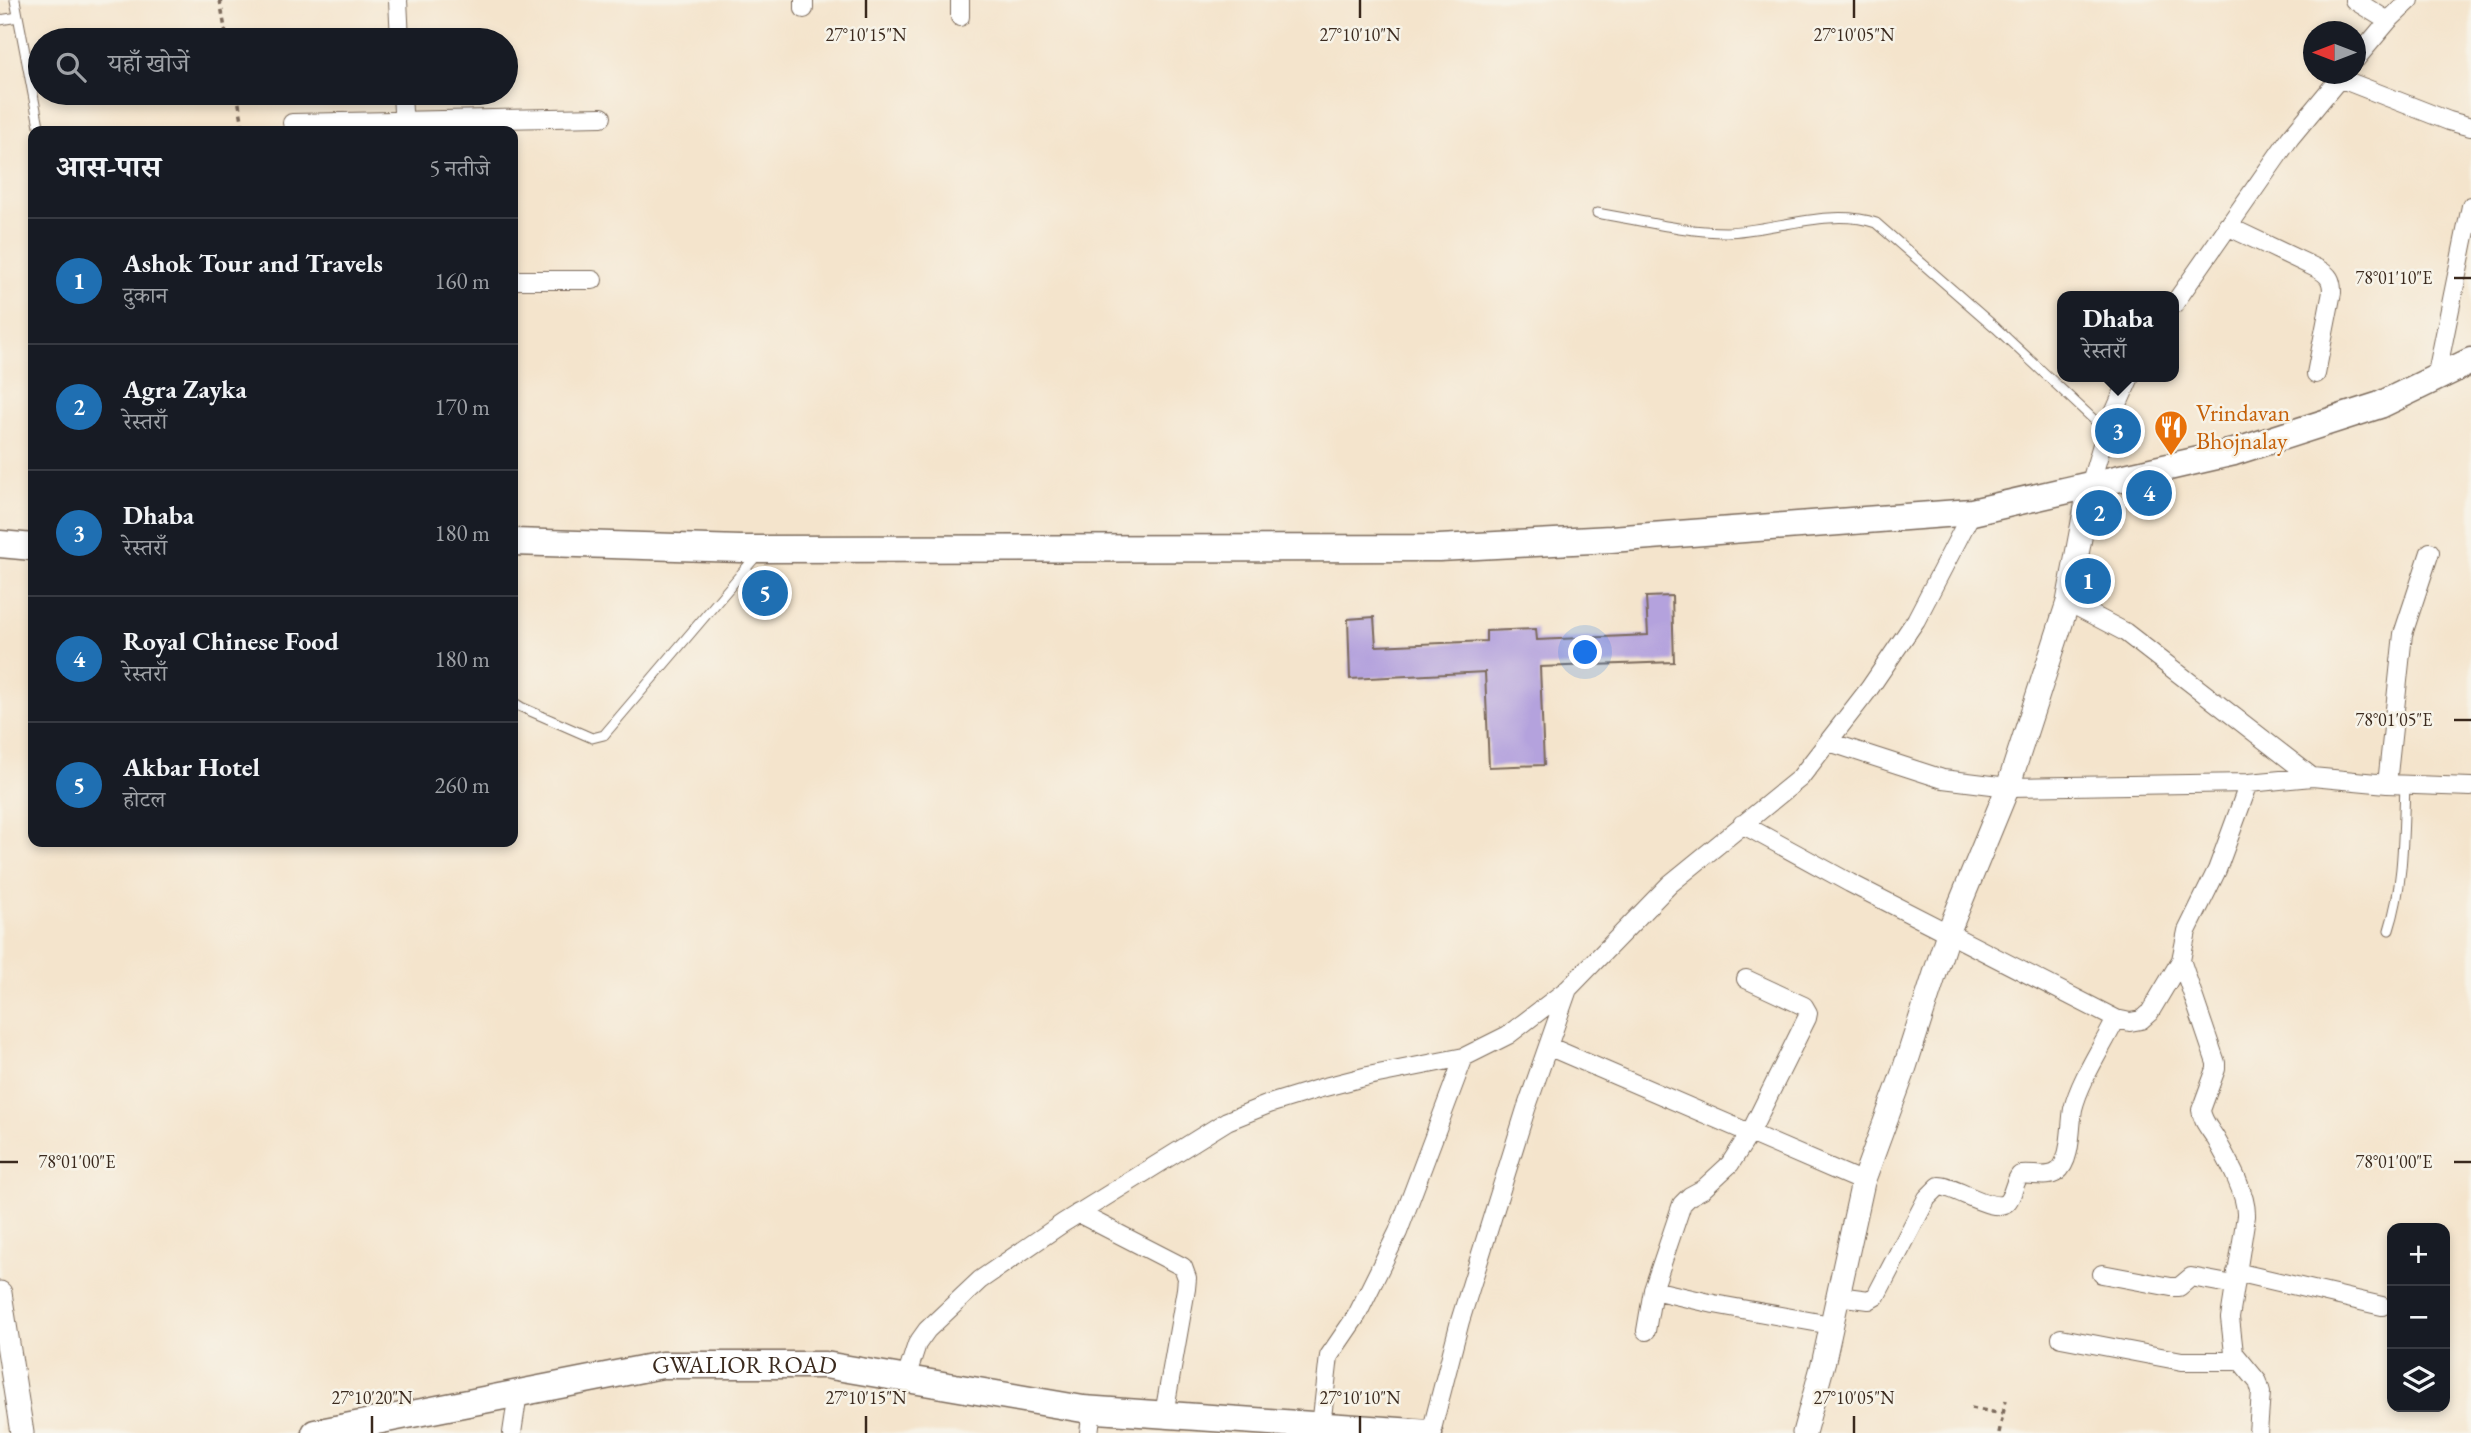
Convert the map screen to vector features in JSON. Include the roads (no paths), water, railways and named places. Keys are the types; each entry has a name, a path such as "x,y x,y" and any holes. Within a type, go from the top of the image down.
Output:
{"main road":[{"path":"518,542 762,549 1439,548 1611,540 1972,512 2234,452 2380,405 2471,360"},
{"path":"0,544 28,547"},
{"name":"GWALIOR ROAD","path":"315,1433 662,1365 825,1365 906,1378 1091,1421 1164,1414 1221,1426 1321,1426 1430,1433"}],"street":[{"path":"398,0 399,28"},
{"path":"2354,0 2388,21"},
{"path":"2366,47 2410,0"},
{"path":"2179,297 2290,138 2334,84"},
{"path":"2360,84 2449,121 2471,127"},
{"path":"402,105 403,125"},
{"path":"292,123 403,125 602,117"},
{"path":"2436,377 2471,206"},
{"path":"2227,226 2326,273 2332,281 2316,374"},
{"path":"518,280 593,280"},
{"path":"1804,1433 1863,1182 1903,1073 1948,933 2008,787 2068,602 2090,485 2106,431 2128,382"},
{"path":"906,1378 918,1344 942,1315 980,1280 1078,1213 1227,1121 1269,1104 1333,1085 1464,1057 1508,1035 1568,989 1671,884 1794,784 1869,689 1916,620 1972,512"},
{"path":"2386,784 2403,634 2430,552"},
{"path":"2068,602 2125,632 2312,778"},
{"path":"1829,742 1943,779 2008,787 2249,783 2312,778 2471,787"},
{"path":"1742,824 1948,933 2116,1019 2130,1023 2141,1020 2150,1012 2181,960 2187,931 2217,870 2249,783"},
{"path":"2181,960 2216,1063 2200,1110 2201,1116 2246,1200 2246,1216 2230,1318 2234,1353 2258,1382 2261,1392 2258,1433"},
{"path":"1646,1331 1653,1290 1682,1204 1730,1164 1750,1133 1808,1013 1804,1006 1746,979"},
{"path":"1430,1433 1460,1321 1526,1109 1550,1047 1568,989"},
{"path":"1838,1296 1869,1300 1877,1296 1927,1198 1939,1186 1985,1203 2002,1205 2008,1200 2020,1175 2050,1175 2058,1171 2065,1160 2073,1112 2081,1086 2116,1019"},
{"path":"1550,1047 1863,1182"},
{"path":"1321,1426 1329,1356 1357,1315 1398,1232 1464,1057"},
{"path":"1078,1213 1183,1267 1187,1278 1186,1289 1164,1414"},
{"path":"2102,1274 2171,1287 2179,1286 2191,1277 2235,1278 2382,1306"},
{"path":"1653,1290 1723,1306 1831,1325"},
{"path":"0,1293 22,1433"},
{"path":"2062,1338 2182,1361 2239,1361"},
{"path":"512,1433 518,1393"}],"lane":[{"path":"15,0 28,69"},
{"path":"0,20 18,17"},
{"path":"35,105 39,126"},
{"path":"1597,213 1712,232 1742,231 1821,219 1854,218 1877,223 1996,328 2106,431"},
{"path":"518,706 592,738 604,736 762,549"},
{"path":"2389,930 2401,878 2405,785"}],"place":[{"name":"Dhaba","path":"2118,431"},
{"name":"Vrindavan Bhojnalay","path":"2171,457"},
{"name":"Royal Chinese Food","path":"2149,493"},
{"name":"Agra Zayka","path":"2099,513"},
{"name":"Ashok Tour and Travels","path":"2088,581"},
{"name":"Akbar Hotel","path":"765,593"}]}
